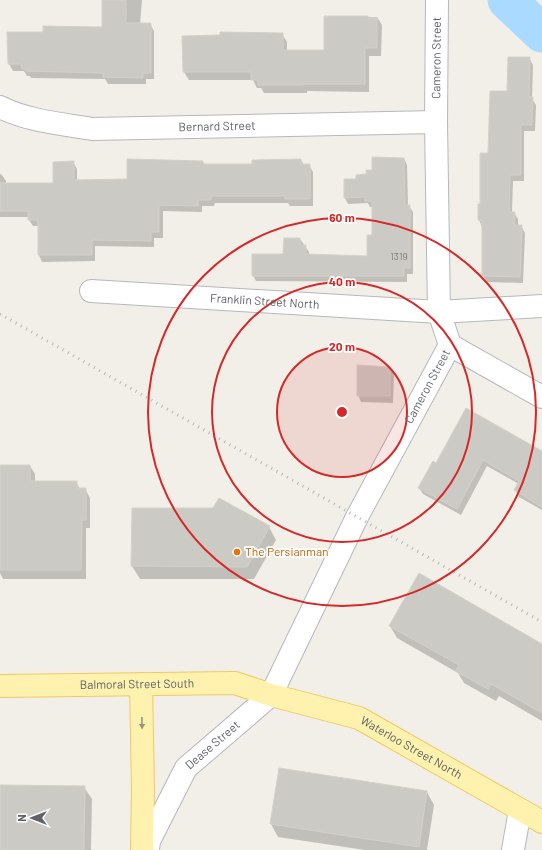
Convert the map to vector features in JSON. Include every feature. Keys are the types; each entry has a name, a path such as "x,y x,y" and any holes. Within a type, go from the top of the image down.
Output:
{"main road":[{"name":"Balmoral Street South","path":"0,686 235,683 271,695"},
{"path":"141,684 143,789 142,850"},
{"name":"Waterloo Street North","path":"271,695 359,718 542,822"}],"street":[{"name":"Cameron Street","path":"271,695 357,517 450,345 439,312 436,122 437,6"},
{"name":"Bernard Street","path":"0,106 18,114 92,129 436,122"},
{"name":"Franklin Street North","path":"91,291 439,312 542,306"},
{"path":"450,345 542,397"},
{"name":"Dease Street","path":"148,850 149,841 186,768 271,695"},
{"path":"513,850 520,810"}],"building":[{"path":"102,0 126,0 126,23 151,23 151,73 143,73 143,78 103,77 103,73 26,71 26,69 22,69 21,64 8,64 7,32 43,32 43,26 102,27"},
{"path":"324,16 368,16 368,18 377,18 377,48 365,48 365,84 258,85 258,80 251,80 251,72 183,72 182,36 220,35 220,32 283,33 283,50 324,50"},
{"path":"508,57 530,57 529,97 533,97 532,125 521,125 521,175 510,175 509,212 515,212 514,225 522,225 520,277 482,276 482,221 478,220 478,204 480,204 480,153 488,153 490,91 507,91"},
{"path":"372,157 404,158 405,205 410,205 410,268 404,268 404,276 252,276 252,254 283,254 284,238 300,238 300,245 306,245 306,254 367,256 367,235 372,235 372,201 365,201 365,197 344,198 344,179 356,179 356,175 366,174 366,170 372,170"},
{"path":"127,159 203,161 203,164 252,164 252,160 301,159 301,164 310,164 310,199 285,199 285,196 211,196 211,200 198,200 198,206 159,205 159,232 151,232 151,241 92,240 92,255 38,255 38,220 28,220 28,211 0,211 0,183 53,183 53,162 74,161 74,180 127,179"},
{"path":"357,365 390,367 390,396 357,396"},
{"path":"466,408 542,451 542,507 514,490 519,481 483,460 457,509 418,488 433,461 436,463"},
{"path":"0,465 30,465 30,481 77,481 77,488 86,488 86,520 82,520 81,570 0,570"},
{"path":"219,498 270,526 247,567 131,566 132,508 213,508"},
{"path":"419,573 542,644 542,713 491,684 488,689 455,671 459,665 389,626"},
{"path":"279,768 427,791 419,847 270,824"},
{"path":"0,785 85,786 84,850 0,850"}],"waterway":[{"path":"507,0 542,33"}],"railway":[{"path":"0,314 542,622"}],"place":[{"name":"The Persianman","path":"237,552"}]}
